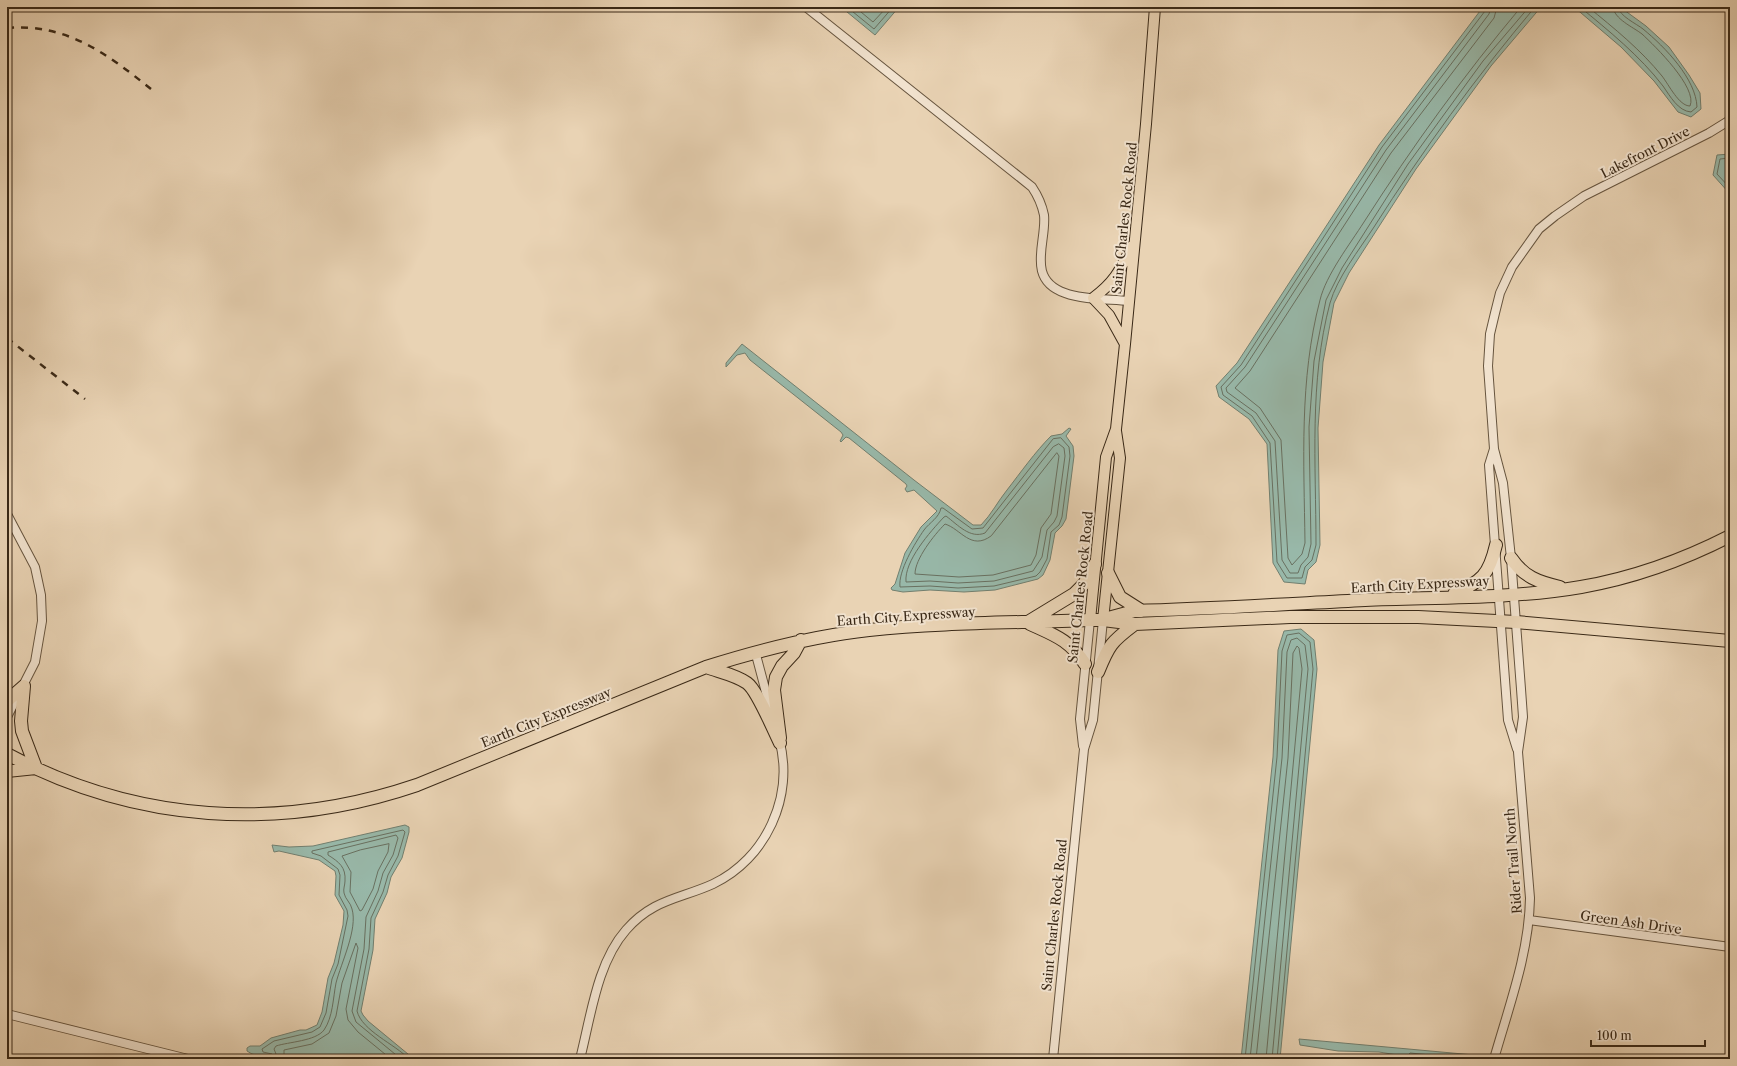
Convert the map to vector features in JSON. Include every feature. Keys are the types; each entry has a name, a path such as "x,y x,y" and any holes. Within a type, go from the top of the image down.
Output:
{"highway":[{"name":"Earth City Expressway","path":"1104,620 1134,611 1514,594 1567,589 1608,581 1662,566 1688,556 1730,536"},
{"path":"1448,597 1463,590 1482,577 1489,570 1496,545"},
{"path":"1511,558 1519,570 1532,579 1567,589"},
{"path":"1027,622 1074,594 1084,584 1095,564"},
{"path":"1108,574 1120,597 1142,611"},
{"name":"Earth City Expressway","path":"7,754 36,768 90,790 147,805 223,814 265,815 311,811 376,798 417,785 706,667 755,651 801,640 868,630 1090,620 1104,620 1135,624 1346,616 1424,617 1501,621 1700,639 1730,640"},
{"path":"1027,622 1065,640 1073,647 1085,664"},
{"path":"1098,672 1110,645 1116,638 1135,624"},
{"path":"780,743 774,690 776,676 782,666 794,653 801,640"},
{"path":"706,667 748,683 756,693 780,743"},
{"path":"7,701 24,686"},
{"path":"7,771 36,768 22,731 21,721 24,686"}],"main road":[{"name":"Saint Charles Rock Road","path":"1090,620 1106,457 1116,429 1135,241 1155,8"},
{"path":"1125,344 1109,315 1093,298 1110,285 1116,277 1135,241"},
{"name":"Saint Charles Rock Road","path":"1104,620 1120,458 1116,429"}],"street":[{"path":"806,7 1032,187 1041,205 1044,216 1040,245 1040,262 1043,272 1050,285 1058,291 1067,294 1129,301"},
{"name":"Lakefront Drive","path":"1570,204 1709,133 1730,120"},
{"name":"Rider Trail North","path":"1518,752 1523,717 1514,594 1503,483 1494,448 1488,350 1490,334 1500,293 1512,267 1539,229 1570,204"},
{"name":"Rider Trail North","path":"1494,448 1489,464 1508,720 1518,752 1530,898 1529,920 1524,953 1494,1059"},
{"path":"7,514 35,567 41,595 42,621 34,662 24,686 7,717"},
{"name":"Saint Charles Rock Road","path":"1084,749 1080,719 1090,620"},
{"name":"Saint Charles Rock Road","path":"1052,1059 1084,749 1093,720 1104,620"},
{"path":"580,1059 603,966 614,946 627,929 646,912 668,900 712,885 738,869 756,851 769,832 777,812 784,781 780,743 755,651"},
{"name":"Green Ash Drive","path":"1529,920 1730,947"},
{"path":"7,1014 188,1059"}],"water":[{"path":"841,7 899,7 875,35"},
{"path":"1483,7 1541,7 1491,66 1416,169 1349,273 1334,303 1323,362 1318,428 1320,545 1316,562 1308,570 1305,584 1284,582 1273,563 1267,444 1249,419 1219,397 1216,386 1237,363 1379,145"},
{"path":"1574,7 1620,7 1646,26 1669,47 1689,75 1700,93 1701,109 1691,117 1678,112 1654,81 1621,47"},
{"path":"1730,154 1730,194 1713,175 1717,155"},
{"path":"742,344 973,525 981,525 985,521 1028,462 1051,436 1062,434 1069,428 1071,429 1066,436 1073,446 1074,456 1066,519 1055,533 1050,560 1043,575 1038,579 995,590 964,592 930,590 903,592 892,590 891,588 895,584 905,553 921,527 937,511 914,490 907,492 905,489 907,486 906,484 849,438 846,437 841,442 840,441 843,435 841,432 750,360 745,353 737,355 726,367 726,363"},
{"path":"1301,629 1314,640 1317,669 1280,1059 1241,1059 1273,757 1278,650 1284,631"},
{"path":"405,825 409,827 409,832 402,858 391,877 387,893 375,919 373,950 361,1011 368,1021 414,1059 271,1059 252,1054 247,1051 247,1048 250,1046 260,1046 271,1038 300,1030 306,1030 317,1025 322,1012 328,978 334,963 343,925 344,911 335,895 335,871 319,860 279,851 274,852 272,845 289,847 313,846"},
{"path":"1299,1039 1474,1055 1480,1058 1422,1059 1379,1052 1338,1051 1300,1045"}],"railway":[{"path":"7,28 49,30 67,36 102,53 151,89"},
{"path":"7,338 85,399"}]}
